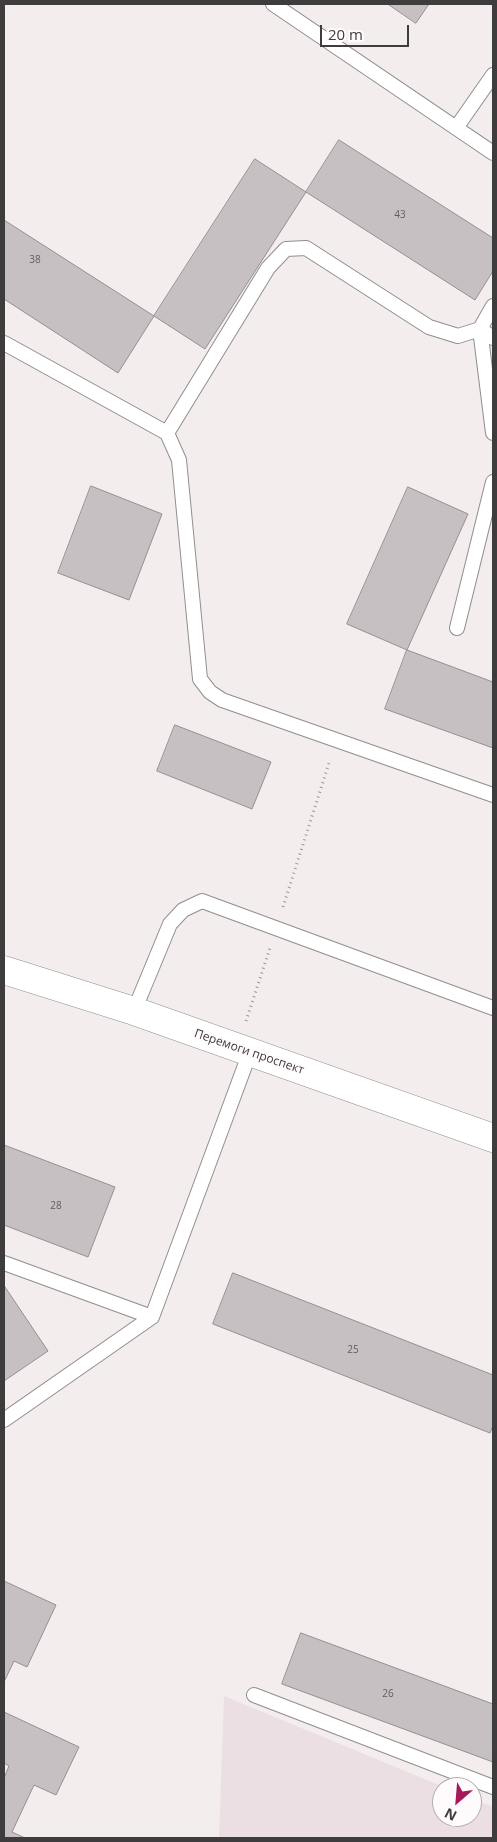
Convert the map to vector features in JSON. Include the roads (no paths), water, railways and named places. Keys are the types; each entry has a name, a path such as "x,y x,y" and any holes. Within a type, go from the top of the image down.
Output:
{"street":[{"name":"Перемоги проспект","path":"4,970 134,1011 493,1138"}],"lane":[{"path":"273,4 493,153"},
{"path":"456,128 493,75"},
{"path":"166,433 268,268 286,249 306,248 429,327 458,336 480,329"},
{"path":"493,306 480,329 493,433"},
{"path":"480,329 493,338"},
{"path":"4,343 166,433 179,460 200,678 210,692 222,700 493,795"},
{"path":"457,628 493,482"},
{"path":"134,1011 170,924 183,910 202,901 493,1008"},
{"path":"4,1420 152,1317 244,1050"},
{"path":"4,1263 152,1317"},
{"path":"254,1695 493,1787"}]}
